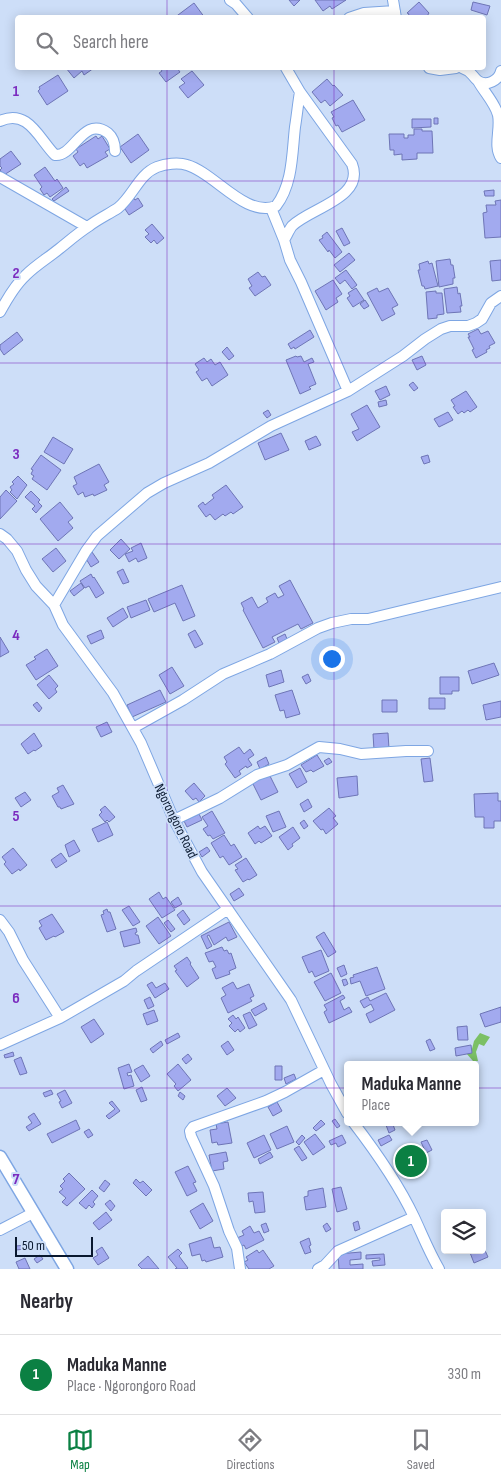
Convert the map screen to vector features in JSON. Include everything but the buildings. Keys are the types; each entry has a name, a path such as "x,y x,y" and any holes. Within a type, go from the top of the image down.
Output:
{"street":[{"path":"236,1 246,15"},
{"path":"358,15 394,9"},
{"path":"284,240 292,226 339,198 352,185 354,174 352,164 300,92 288,70"},
{"path":"469,70 478,81 498,115 497,147 501,158"},
{"path":"478,81 487,83 494,81 501,71"},
{"path":"0,312 15,288 26,275 87,227 118,208 142,178 157,167 186,164 252,206 271,208 276,206 280,201 289,178 300,92"},
{"path":"0,122 10,118 26,122 55,155 66,151 88,131 98,129 114,139 115,151"},
{"path":"0,177 87,227"},
{"path":"271,208 290,260 348,391"},
{"path":"54,605 97,536 147,493 164,483 209,464 271,426 348,391 441,329 450,326 468,326 476,323 482,319 490,303 501,296"},
{"name":"Ngorongoro Road","path":"0,534 17,551 36,586 54,605 64,625 113,693 133,728 174,820 202,872 291,1000 344,1107"},
{"path":"133,728 183,700 222,674 270,654 318,628 332,623 351,619 368,619 501,588"},
{"path":"174,820 220,798 257,775 287,765 319,747 324,746 361,754 406,750 428,751"},
{"path":"0,1045 60,1018 124,981 228,909"},
{"path":"0,920 60,1018"},
{"path":"240,1269 237,1248 214,1186 190,1132 193,1127 266,1101 324,1070"},
{"path":"356,1126 385,1165 414,1217 439,1269"},
{"path":"0,1158 68,1269"},
{"path":"0,1230 33,1213"},
{"path":"318,1269 326,1265 338,1251 414,1217"}],"green space":[{"path":"480,1033 490,1037 484,1046 479,1044 476,1052 478,1061 473,1061 466,1053 472,1049 474,1041"}],"place":[{"name":"Maduka Manne","path":"411,1161"}]}
